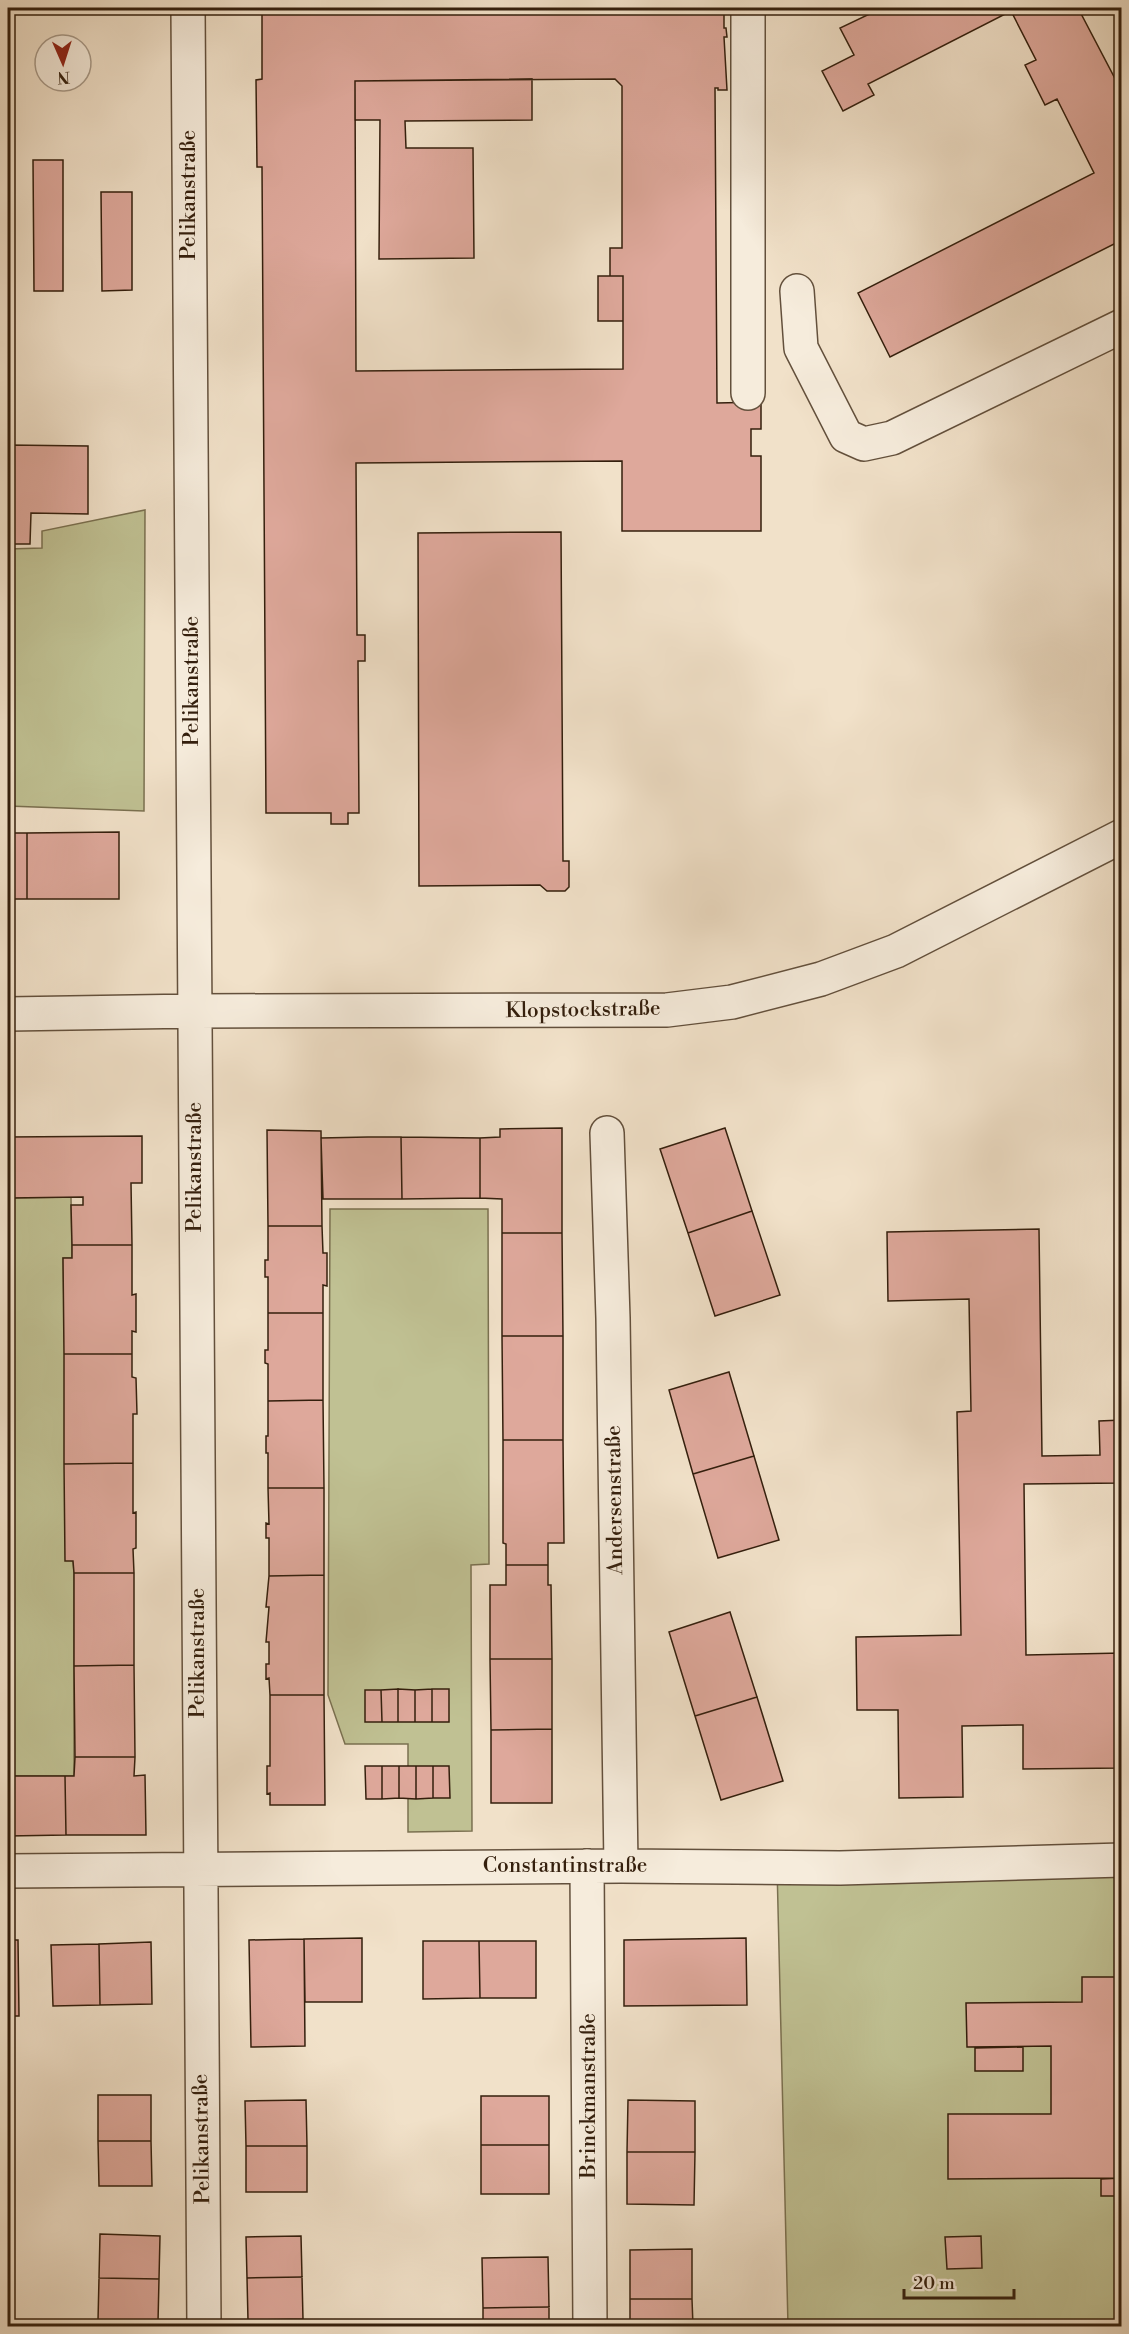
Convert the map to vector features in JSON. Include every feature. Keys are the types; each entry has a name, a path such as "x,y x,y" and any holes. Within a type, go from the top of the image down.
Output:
{"street":[{"name":"Pelikanstraße","path":"188,8 204,2326"},
{"path":"748,8 748,393"},
{"path":"797,291 801,348 846,436 864,444 892,438 1122,326"},
{"name":"Klopstockstraße","path":"8,1014 195,1011 666,1010 732,1002 821,979 896,951 1122,836"},
{"name":"Andersenstraße","path":"607,1133 613,1318 621,1866"},
{"name":"Constantinstraße","path":"8,1871 587,1866 840,1868 1122,1860"},
{"name":"Brinckmanstraße","path":"587,1866 590,2326"}],"green space":[{"path":"145,510 144,811 8,806 8,549 42,548 42,531"},
{"path":"71,1197 72,1258 63,1258 69,1560 73,1561 74,1573 74,1776 8,1776 8,1198"},
{"path":"330,1209 488,1209 489,1564 471,1565 472,1831 408,1832 408,1744 345,1744 328,1695"},
{"path":"1121,1861 1121,2326 788,2326 777,1866"}],"building":[{"path":"262,8 726,8 724,9 724,28 726,28 727,37 724,37 727,90 715,88 717,403 761,402 761,429 751,429 751,456 761,456 761,531 622,531 622,461 356,463 357,635 365,635 365,661 358,661 359,813 348,813 348,824 331,824 331,813 266,813 262,167 257,167 256,80 262,79","holes":["615,79 622,86 622,248 610,248 610,276 623,276 623,369 356,371 355,81"]},
{"path":"882,8 1078,8 1122,92 1122,240 890,357 858,293 1094,173 1057,99 1045,105 1025,65 1036,60 1011,11 868,84 874,95 843,111 822,71 854,55 840,28"},
{"path":"532,79 532,120 405,121 406,148 473,148 474,258 379,259 380,120 355,120 355,81"},
{"path":"33,160 63,160 63,291 34,291"},
{"path":"101,192 132,192 132,290 102,291"},
{"path":"598,276 623,276 623,321 598,321"},
{"path":"8,445 88,446 88,514 31,513 30,544 8,544"},
{"path":"561,532 563,861 569,861 569,887 565,891 547,891 540,885 419,886 418,533"},
{"path":"119,832 119,899 27,899 27,833"},
{"path":"8,833 27,833 27,899 8,899"},
{"path":"562,1128 562,1233 502,1233 502,1199 480,1198 480,1138 500,1137 500,1129"},
{"path":"725,1128 752,1211 688,1233 660,1149"},
{"path":"267,1130 321,1131 322,1226 268,1226"},
{"path":"142,1136 142,1183 131,1183 132,1245 72,1245 71,1205 83,1205 83,1197 8,1198 8,1137"},
{"path":"401,1137 402,1199 323,1199 321,1138"},
{"path":"401,1137 480,1138 480,1198 402,1199"},
{"path":"752,1211 780,1295 715,1316 688,1233"},
{"path":"268,1226 322,1226 323,1253 327,1253 327,1286 323,1285 323,1313 268,1313 268,1277 265,1277 265,1260 268,1260"},
{"path":"1039,1229 1042,1456 1100,1455 1099,1421 1122,1420 1122,1483 1024,1484 1026,1655 1122,1653 1122,1768 1023,1769 1023,1725 962,1726 963,1797 899,1798 898,1710 857,1710 856,1637 961,1635 957,1412 971,1411 969,1299 888,1301 887,1232"},
{"path":"502,1233 562,1233 563,1336 502,1336"},
{"path":"72,1245 132,1245 132,1295 136,1294 136,1332 132,1331 132,1354 64,1354 63,1258 72,1258"},
{"path":"268,1313 323,1313 323,1400 268,1401 268,1364 265,1363 265,1350 268,1350"},
{"path":"502,1336 563,1336 563,1440 503,1440"},
{"path":"64,1354 132,1354 132,1377 136,1378 137,1414 133,1414 133,1463 64,1464"},
{"path":"729,1372 754,1456 693,1474 669,1390"},
{"path":"323,1400 324,1488 268,1488 266,1436 268,1436 268,1401"},
{"path":"503,1440 563,1440 564,1543 548,1543 548,1565 506,1565 506,1544 503,1543"},
{"path":"754,1456 779,1540 718,1558 693,1474"},
{"path":"133,1463 133,1513 136,1512 134,1573 74,1573 73,1561 65,1561 64,1464"},
{"path":"268,1488 324,1488 324,1575 269,1576 269,1538 266,1538 266,1523 269,1524"},
{"path":"506,1565 548,1565 548,1585 551,1585 552,1659 490,1659 490,1585 506,1585"},
{"path":"74,1573 134,1573 134,1665 74,1666"},
{"path":"324,1575 324,1695 270,1695 269,1678 266,1679 266,1664 269,1664 269,1642 266,1642 269,1607 266,1607 269,1576"},
{"path":"730,1612 757,1697 695,1716 669,1632"},
{"path":"490,1659 552,1659 552,1729 491,1730"},
{"path":"134,1665 135,1757 75,1757 74,1666"},
{"path":"398,1689 398,1722 382,1722 381,1690"},
{"path":"398,1689 415,1690 415,1722 398,1722"},
{"path":"432,1689 432,1722 415,1722 415,1690"},
{"path":"432,1689 449,1689 449,1722 432,1722"},
{"path":"365,1690 381,1690 382,1722 365,1722"},
{"path":"270,1695 324,1695 325,1805 270,1805 270,1793 267,1794 267,1766 270,1766"},
{"path":"757,1697 783,1781 721,1800 695,1716"},
{"path":"552,1729 552,1803 491,1803 491,1730"},
{"path":"75,1757 135,1757 134,1776 145,1775 146,1835 66,1835 65,1776 74,1776"},
{"path":"365,1766 382,1766 382,1799 366,1799"},
{"path":"382,1766 399,1766 399,1798 382,1799"},
{"path":"399,1766 416,1766 416,1799 399,1798"},
{"path":"416,1766 433,1766 433,1798 416,1799"},
{"path":"433,1766 449,1766 450,1798 433,1798"},
{"path":"8,1776 65,1776 66,1835 8,1836"},
{"path":"362,1938 362,2002 305,2002 304,1939"},
{"path":"746,1938 747,2005 624,2006 624,1940"},
{"path":"304,1939 305,2046 251,2047 249,1940"},
{"path":"8,1940 18,1940 19,2016 8,2016"},
{"path":"423,1941 479,1941 480,1998 423,1999"},
{"path":"479,1941 536,1941 536,1998 480,1998"},
{"path":"151,1942 152,2004 100,2005 99,1944"},
{"path":"99,1944 100,2005 53,2006 51,1945"},
{"path":"1082,1977 1122,1977 1122,2178 948,2179 948,2114 1051,2114 1051,2046 967,2047 966,2003 1082,2002"},
{"path":"1023,2047 1023,2071 975,2071 975,2048"},
{"path":"98,2095 151,2095 151,2141 98,2141"},
{"path":"481,2096 549,2096 549,2145 481,2145"},
{"path":"306,2100 307,2146 246,2146 245,2101"},
{"path":"628,2100 695,2101 695,2152 627,2152"},
{"path":"98,2141 151,2141 152,2186 99,2186"},
{"path":"481,2145 549,2145 549,2194 481,2194"},
{"path":"246,2146 307,2146 307,2192 246,2192"},
{"path":"627,2152 695,2152 694,2205 627,2204"},
{"path":"1122,2178 1122,2196 1101,2196 1101,2179"},
{"path":"100,2234 160,2236 159,2279 99,2278"},
{"path":"301,2236 302,2277 247,2278 246,2237"},
{"path":"981,2236 982,2268 947,2269 945,2237"},
{"path":"692,2249 692,2299 630,2299 630,2250"},
{"path":"548,2257 549,2307 483,2308 482,2258"},
{"path":"302,2277 303,2319 248,2320 247,2278"},
{"path":"99,2278 159,2279 158,2322 98,2321"},
{"path":"630,2299 692,2299 693,2326 630,2326"},
{"path":"549,2307 549,2326 483,2326 483,2308"}]}
